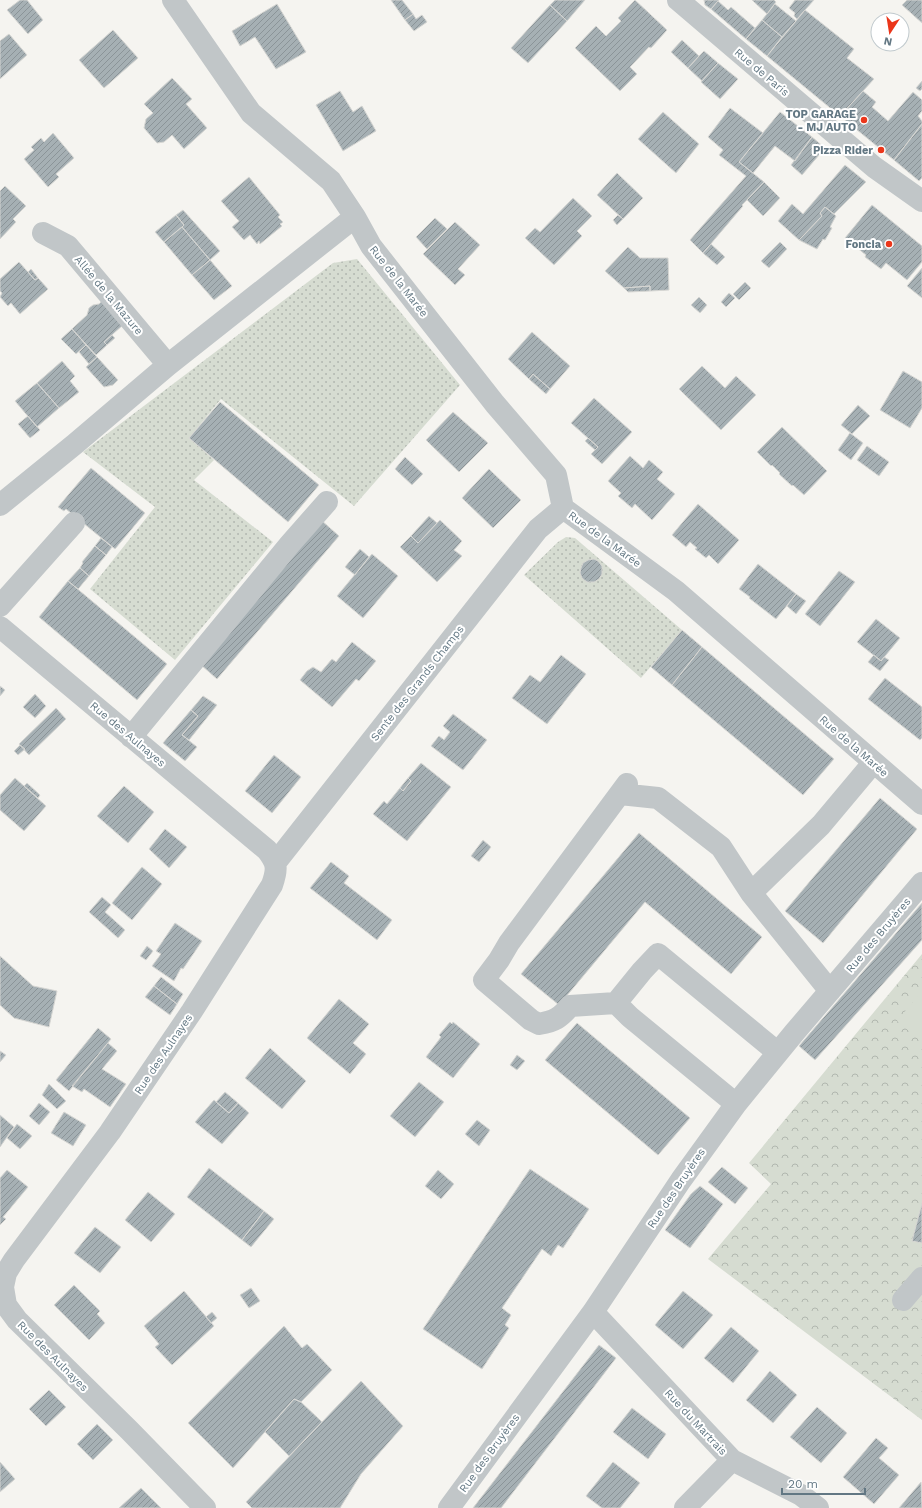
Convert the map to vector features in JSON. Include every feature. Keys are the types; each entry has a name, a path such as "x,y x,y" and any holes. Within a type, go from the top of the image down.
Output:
{"street":[{"name":"Rue de la Marée","path":"173,0 251,113 331,182 355,217 371,246 496,404 556,475 563,508 676,591 922,804"},
{"name":"Rue de Paris","path":"678,0 874,167 922,201"},
{"path":"0,505 168,365 355,217"},
{"name":"Allée de la Mazure","path":"43,233 68,246 168,365"},
{"path":"131,737 280,556 327,502"},
{"name":"Sente des Grands Champs","path":"276,862 538,529 563,508"},
{"path":"0,606 74,523"},
{"name":"Rue des Aulnayes","path":"0,627 267,850 276,862 276,874 272,885 192,1011 110,1132 14,1260 6,1273 2,1285 6,1305 18,1320 205,1508"},
{"path":"751,892 821,825 873,762"},
{"path":"777,1052 658,954 616,1003 570,1006 561,1017 551,1022 539,1024 531,1020 484,980 499,960 509,942 624,789 658,798 721,847 751,892 830,991"},
{"name":"Rue des Bruyères","path":"449,1508 593,1312 681,1180 736,1104 777,1052 922,883"},
{"path":"616,1003 630,1017 736,1104"},
{"path":"903,1300 922,1278"},
{"name":"Rue du Martrais","path":"593,1312 732,1460 801,1495 818,1508"},
{"path":"685,1508 732,1460"}],"green space":[{"path":"357,259 460,385 354,506 221,399 189,438 214,460 194,480 273,542 175,660 90,589 155,507 83,452 333,263"},
{"path":"566,537 575,538 682,630 641,678 524,575 558,542"},
{"path":"922,954 922,1420 708,1259 771,1184 749,1163"},
{"path":"922,991 922,1042 897,1021"}],"building":[{"path":"20,0 27,0 43,20 28,34 7,10"},
{"path":"391,0 402,0 413,14 405,20"},
{"path":"555,0 585,0 567,21 550,5"},
{"path":"635,0 667,30 651,48 649,47 630,67 637,74 620,91 575,48 596,26 606,36 621,21 618,18"},
{"path":"704,0 719,0 711,9 705,5"},
{"path":"752,0 774,0 776,2 767,14"},
{"path":"795,0 814,0 797,19 794,16 795,13 789,8"},
{"path":"907,0 922,0 922,23 910,12 902,5"},
{"path":"718,1 728,10 731,7 755,28 746,39 711,9"},
{"path":"277,4 306,52 276,69 255,37 240,46 232,31"},
{"path":"775,4 796,21 782,37 762,20"},
{"path":"550,5 567,21 528,63 511,48"},
{"path":"805,10 854,49 847,58 874,79 840,116 767,56"},
{"path":"413,14 416,19 422,15 427,22 414,31 405,20"},
{"path":"762,20 782,37 767,56 746,39"},
{"path":"113,30 138,58 104,88 79,60"},
{"path":"9,34 27,55 0,79 0,41"},
{"path":"682,40 699,56 688,68 671,52"},
{"path":"704,51 718,63 702,81 688,68"},
{"path":"718,63 738,79 720,99 701,82"},
{"path":"172,78 192,99 186,104 207,128 184,149 172,135 164,142 157,143 144,128 146,119 153,113 144,104"},
{"path":"922,81 922,89 920,91 916,88"},
{"path":"340,91 353,112 362,106 376,131 343,151 316,105"},
{"path":"863,91 876,102 872,107 888,121 913,92 922,100 922,111 918,116 922,121 922,124 894,160 840,116"},
{"path":"730,108 763,133 739,162 764,182 742,205 743,206 703,253 690,240 746,176 719,155 723,150 708,137"},
{"path":"663,112 699,144 676,173 638,139"},
{"path":"780,112 812,137 795,161 775,146 753,173 739,162"},
{"path":"922,124 922,178 919,181 894,160"},
{"path":"53,133 74,158 56,174 59,177 48,187 24,159 34,150 31,147 41,138 44,142"},
{"path":"812,137 825,148 802,175 791,165"},
{"path":"845,165 866,182 834,214 825,207 820,213 822,216 799,240 778,221 792,204 803,214"},
{"path":"617,173 643,198 623,219 597,195"},
{"path":"249,177 280,215 278,217 283,222 280,224 282,226 260,244 259,241 257,244 250,235 244,240 232,227 239,221 221,201"},
{"path":"764,182 780,198 763,216 747,200"},
{"path":"5,186 26,206 13,219 16,222 0,239 0,191"},
{"path":"573,198 592,216 577,231 582,236 554,265 525,238 535,228 540,232"},
{"path":"872,205 922,246 922,262 907,280 886,263 881,269 865,257 866,255 845,238"},
{"path":"825,207 836,216 830,227 832,228 825,240 823,239 817,249 799,240 822,216 820,213"},
{"path":"183,210 220,251 210,260 182,227 184,225 176,215"},
{"path":"176,215 184,225 164,242 155,232"},
{"path":"618,215 623,219 617,225 613,220"},
{"path":"435,218 447,229 427,249 416,237"},
{"path":"455,222 480,245 458,269 465,275 455,285 423,254"},
{"path":"182,227 210,260 192,275 164,242"},
{"path":"780,242 787,249 769,268 761,261"},
{"path":"711,244 725,257 717,265 703,253"},
{"path":"628,247 640,258 668,258 669,290 650,291 650,286 624,288 605,271"},
{"path":"210,260 232,286 214,300 192,275"},
{"path":"19,262 35,280 38,278 48,289 20,314 11,303 8,306 0,297 2,293 0,291 0,279"},
{"path":"922,268 922,298 907,286"},
{"path":"31,269 38,278 35,280 28,272"},
{"path":"745,282 751,288 739,300 733,294"},
{"path":"650,286 650,291 628,292 624,288"},
{"path":"729,293 735,298 726,307 721,302"},
{"path":"699,297 707,305 700,313 691,305"},
{"path":"102,301 123,325 104,342 107,345 96,355 72,329 87,315 89,308 93,305 99,304"},
{"path":"72,329 86,345 76,354 61,339"},
{"path":"532,332 570,366 550,389 533,374 529,379 508,359"},
{"path":"112,335 115,338 107,345 104,342"},
{"path":"86,345 97,357 89,364 79,352"},
{"path":"97,357 118,380 113,385 104,387 86,367"},
{"path":"62,361 75,376 70,381 79,392 59,408 37,383"},
{"path":"702,366 725,388 736,376 756,395 721,430 679,389"},
{"path":"903,371 922,382 922,408 910,428 880,410"},
{"path":"533,374 550,389 546,394 529,379"},
{"path":"37,383 59,408 37,427 15,401"},
{"path":"594,398 632,432 602,464 591,454 598,447 571,423"},
{"path":"220,402 319,485 288,522 189,438"},
{"path":"858,405 870,416 852,434 841,425"},
{"path":"453,412 488,443 459,472 426,440"},
{"path":"28,416 40,430 30,438 18,424"},
{"path":"782,427 827,471 804,495 793,485 792,486 757,452"},
{"path":"850,433 863,443 851,460 838,450"},
{"path":"588,438 598,447 595,450 585,441"},
{"path":"867,446 889,462 879,476 857,460"},
{"path":"630,456 643,468 649,460 663,472 657,479 675,494 652,520 635,504 632,508 618,496 621,493 608,481"},
{"path":"405,457 423,474 412,485 395,469"},
{"path":"91,468 145,513 115,549 66,509 64,511 58,507"},
{"path":"489,469 521,500 493,528 462,498"},
{"path":"698,504 739,540 718,564 709,555 706,558 695,549 697,548 690,542 686,547 672,535"},
{"path":"429,516 437,523 418,543 411,536"},
{"path":"321,520 339,536 217,679 200,664"},
{"path":"440,520 462,541 454,550 462,556 437,582 400,547 411,536 418,543"},
{"path":"101,538 112,547 106,555 95,546"},
{"path":"95,546 106,555 89,576 80,568 83,563 82,562"},
{"path":"360,549 369,557 355,575 345,567"},
{"path":"372,554 398,576 363,618 337,596"},
{"path":"594,559 602,566 602,574 599,579 594,582 587,582 582,578 580,573 581,568 583,563"},
{"path":"758,564 796,594 776,619 739,589"},
{"path":"80,568 89,576 78,589 68,581"},
{"path":"839,571 855,582 820,626 805,614"},
{"path":"68,581 167,664 137,700 39,617"},
{"path":"796,594 806,601 796,614 787,606"},
{"path":"876,619 900,638 881,661 857,642"},
{"path":"682,630 702,647 672,685 651,667"},
{"path":"352,642 376,661 359,681 356,679 332,707 300,680 307,671 313,667 321,672 332,659 336,662"},
{"path":"702,647 834,759 803,795 672,685"},
{"path":"561,655 586,674 547,724 512,698 530,675 540,682"},
{"path":"874,655 881,661 884,657 889,660 880,671 868,662"},
{"path":"885,678 922,707 922,738 920,740 868,699"},
{"path":"0,686 5,690 0,696"},
{"path":"35,694 46,706 35,718 23,707"},
{"path":"203,696 217,705 189,740 182,735 198,716 191,710"},
{"path":"56,708 66,719 29,755 19,744"},
{"path":"191,710 198,716 182,735 197,747 185,761 163,743"},
{"path":"453,714 487,740 463,770 431,746 439,736 444,740 450,732 443,726"},
{"path":"20,745 25,749 18,755 14,751"},
{"path":"274,755 301,777 272,813 245,791"},
{"path":"421,763 451,787 407,841 373,814 384,801 387,804 400,788 403,791 411,781 408,778"},
{"path":"15,778 46,806 24,831 0,810 0,795"},
{"path":"408,778 411,781 403,791 400,788"},
{"path":"27,783 40,795 38,798 24,786"},
{"path":"124,786 154,812 128,843 97,816"},
{"path":"880,798 917,829 823,943 785,911"},
{"path":"165,829 187,847 169,868 149,849"},
{"path":"639,833 762,937 731,974 645,902 559,1005 521,974"},
{"path":"483,840 491,847 479,862 471,856"},
{"path":"331,862 349,876 344,883 392,920 377,940 310,888"},
{"path":"142,867 162,884 132,920 112,903"},
{"path":"102,897 111,905 105,912 125,930 118,938 89,912"},
{"path":"922,903 922,940 815,1060 799,1046"},
{"path":"175,923 202,941 183,969 181,968 174,981 152,966 161,954 156,951"},
{"path":"147,946 153,951 146,960 140,956"},
{"path":"0,956 33,986 57,991 49,1027 14,1018 0,1005"},
{"path":"161,977 183,994 177,1004 154,986"},
{"path":"154,986 177,1004 170,1015 145,997"},
{"path":"339,999 369,1024 353,1043 366,1054 350,1074 307,1038"},
{"path":"450,1022 452,1024 453,1022 480,1044 453,1078 426,1057 441,1037 439,1035"},
{"path":"577,1023 690,1118 658,1155 545,1060"},
{"path":"98,1028 111,1039 69,1091 56,1080"},
{"path":"108,1043 117,1051 102,1069 126,1084 110,1107 84,1089 82,1092 72,1086"},
{"path":"270,1048 306,1081 282,1109 245,1078"},
{"path":"0,1051 6,1055 0,1062"},
{"path":"517,1055 525,1061 517,1070 510,1065"},
{"path":"419,1082 444,1102 415,1137 390,1116"},
{"path":"49,1084 66,1101 57,1109 42,1095"},
{"path":"225,1092 238,1103 229,1113 216,1102"},
{"path":"214,1100 229,1113 238,1103 249,1113 222,1144 195,1122"},
{"path":"39,1103 50,1112 39,1125 29,1116"},
{"path":"64,1112 86,1125 73,1146 51,1133"},
{"path":"0,1115 14,1127 0,1147"},
{"path":"477,1120 490,1130 479,1146 465,1134"},
{"path":"17,1124 32,1136 20,1149 7,1138"},
{"path":"722,1167 748,1188 735,1204 708,1182"},
{"path":"209,1168 264,1211 242,1240 187,1197"},
{"path":"530,1169 589,1209 563,1248 558,1245 551,1256 542,1249 502,1308 511,1315 505,1325 509,1328 482,1369 423,1329"},
{"path":"7,1170 28,1187 3,1217 6,1219 0,1225 0,1178"},
{"path":"438,1170 454,1184 441,1199 425,1186"},
{"path":"700,1186 723,1204 690,1248 665,1230 691,1194"},
{"path":"148,1192 175,1214 151,1242 125,1220"},
{"path":"922,1203 922,1243 912,1241"},
{"path":"264,1211 274,1219 251,1247 242,1240"},
{"path":"95,1227 121,1247 100,1273 74,1253"},
{"path":"74,1285 100,1311 97,1314 105,1323 89,1340 54,1305"},
{"path":"251,1288 260,1301 249,1308 240,1295"},
{"path":"184,1291 214,1326 172,1365 155,1347 159,1344 144,1326"},
{"path":"683,1291 713,1315 683,1349 655,1325"},
{"path":"212,1312 217,1318 211,1323 206,1317"},
{"path":"284,1326 302,1348 307,1344 332,1370 301,1402 294,1399 233,1468 188,1423"},
{"path":"731,1327 759,1351 733,1383 704,1358"},
{"path":"599,1345 616,1358 501,1508 473,1508"},
{"path":"770,1371 797,1395 773,1423 746,1400"},
{"path":"361,1381 403,1426 361,1474 340,1508 252,1508 246,1502"},
{"path":"49,1390 66,1407 46,1426 29,1409"},
{"path":"294,1399 301,1402 322,1422 289,1456 265,1432"},
{"path":"817,1407 847,1433 821,1463 790,1437"},
{"path":"632,1408 666,1434 648,1459 613,1432"},
{"path":"97,1424 113,1440 93,1460 77,1444"},
{"path":"876,1438 888,1448 879,1458 899,1475 874,1504 843,1477"},
{"path":"0,1462 15,1479 0,1492"},
{"path":"613,1462 640,1483 620,1508 602,1508 586,1496"},
{"path":"921,1482 922,1508 899,1508"},
{"path":"141,1488 161,1508 119,1508"}],"place":[{"name":"TOP GARAGE - MJ AUTO","path":"864,120"},
{"name":"Pizza Rider","path":"881,150"},
{"name":"Foncia","path":"889,244"}]}
